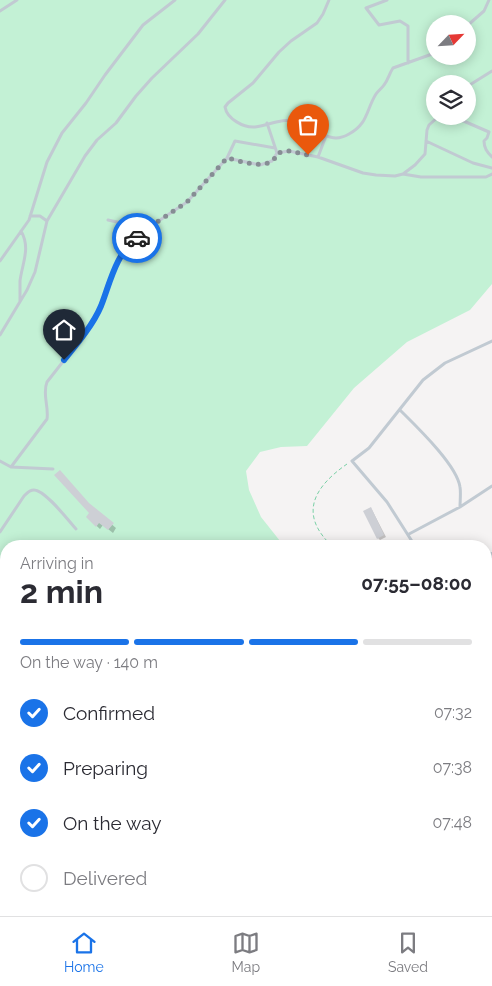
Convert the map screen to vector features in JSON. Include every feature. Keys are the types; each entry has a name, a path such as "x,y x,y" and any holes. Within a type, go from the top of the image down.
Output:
{"lane":[{"path":"0,11 17,0"},
{"path":"0,261 30,216 47,162 62,133 86,104 105,75 143,25 175,0"},
{"path":"0,335 20,302 34,272 47,221 80,164 97,140 116,123 152,78 198,34 225,0"},
{"path":"329,0 317,23 285,47 253,84 225,107 228,114 237,122 254,127 284,119 299,121 330,138 347,136 359,128 366,119 376,94 385,84 393,68 426,56"},
{"path":"387,0 366,8 379,25 400,21 408,26 408,63"},
{"path":"476,18 484,11 489,0"},
{"path":"476,81 492,71"},
{"path":"227,158 260,165 277,156 267,123"},
{"path":"403,174 425,154 427,130 430,125"},
{"path":"473,125 489,132 484,141 484,146 486,152 492,157"},
{"path":"318,157 326,136"},
{"path":"11,467 47,419 44,389 47,382 91,324 101,307 107,285 126,249 157,222 187,202 227,158 235,141 275,148"},
{"path":"426,141 431,145 473,163 492,168"},
{"path":"277,153 289,151 318,157 363,173 376,175 486,177 492,174"},
{"path":"30,216 40,216 47,221"},
{"path":"108,220 121,224 128,238 133,241"},
{"path":"20,302 20,280 26,249 25,237 21,231"},
{"path":"412,540 387,502 352,461 368,448 423,380 445,363 492,341"},
{"path":"400,410 420,430 452,469 460,486 460,507"},
{"path":"0,461 11,467 53,469"},
{"path":"409,534 460,507 492,486"},
{"path":"0,532 24,496 33,489 48,498 76,529"}],"path":[{"path":"325,540 312,510 317,492 329,479 352,461"}],"green space":[{"path":"0,0 492,0 492,284 470,310 407,342 354,388 307,446 281,447 260,452 246,471 249,490 261,517 279,540 0,540"}],"building":[{"path":"60,470 89,503 114,523 108,530 99,523 96,527 86,517 89,513 54,475"},
{"path":"371,507 384,535 377,539 363,511"}],"way so far":[{"path":"137,238 187,202 227,158 260,165 272,160 277,156 277,153 289,151 308,155"}],"route":[{"path":"64,360 86,332 101,307 107,285 126,249 137,238"}]}
